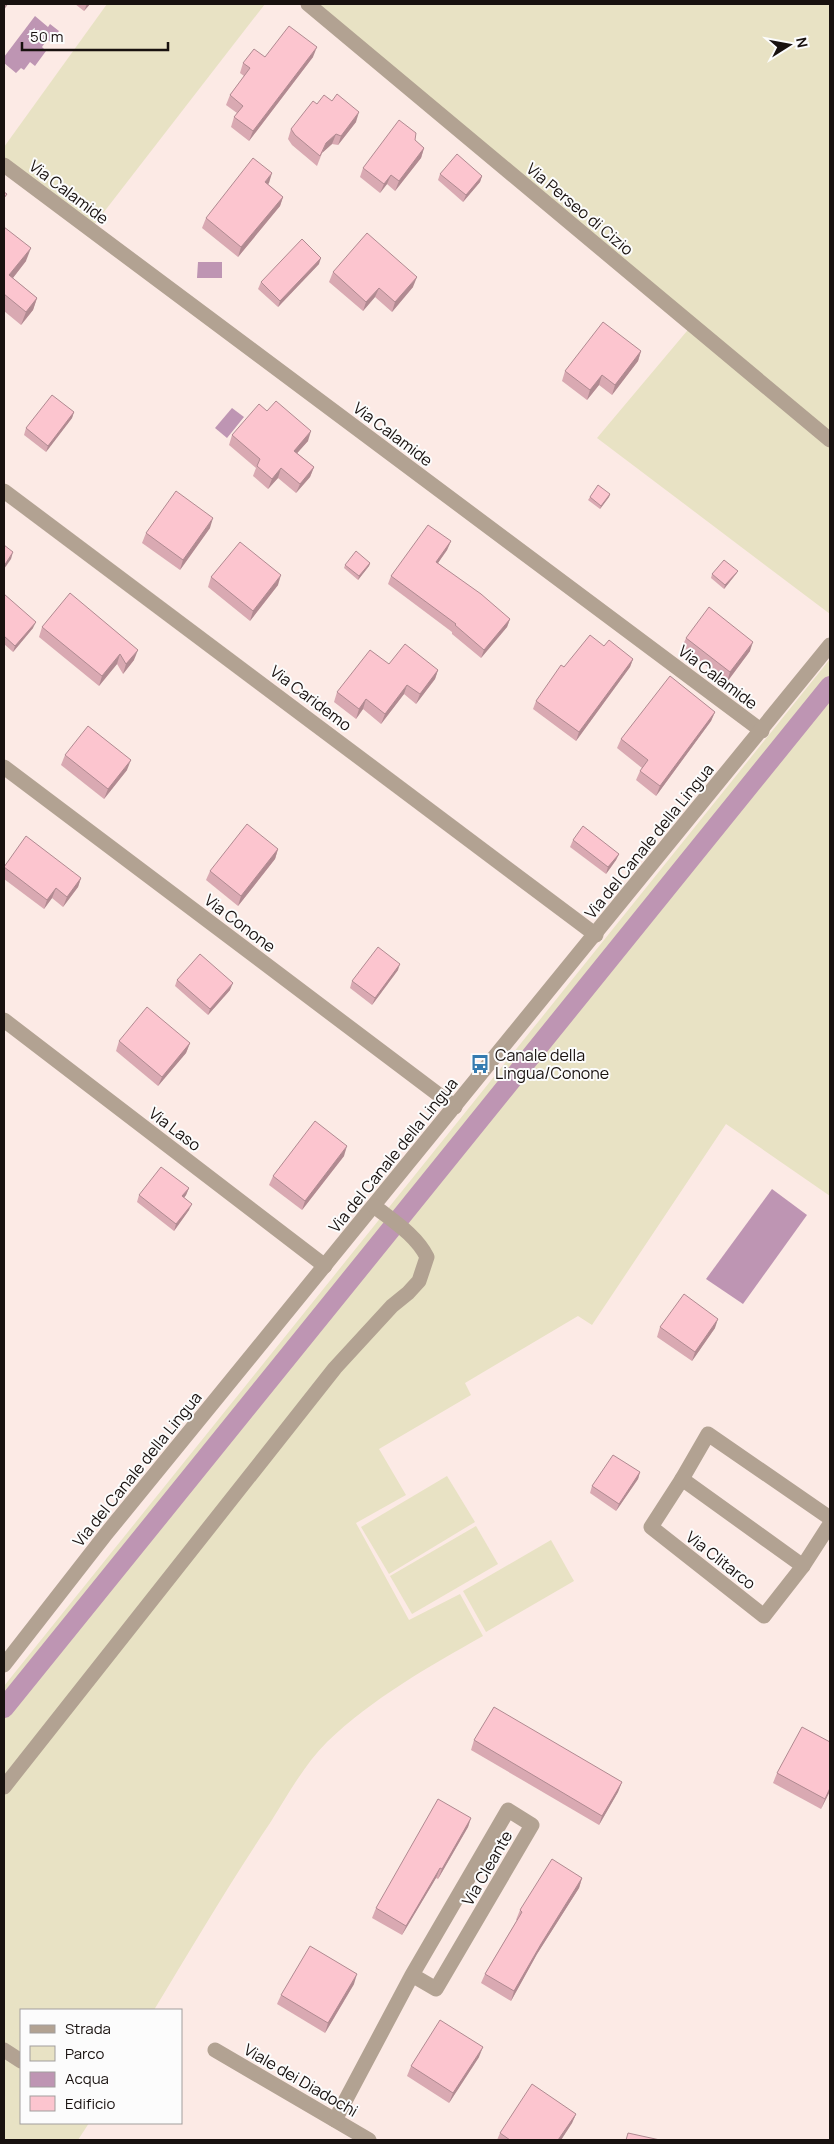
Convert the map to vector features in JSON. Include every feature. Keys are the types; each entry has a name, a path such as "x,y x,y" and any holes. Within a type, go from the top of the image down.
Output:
{"street":[{"name":"Via Perseo di Cizio","path":"308,4 830,440"},
{"name":"Via Calamide","path":"4,166 762,731"},
{"name":"Via Caridemo","path":"4,491 596,935"},
{"name":"Via del Canale della Lingua","path":"4,1665 106,1534 596,935 830,645"},
{"name":"Via Conone","path":"4,767 455,1107"},
{"name":"Via Laso","path":"4,1020 325,1266"},
{"path":"4,1786 336,1368 386,1312 419,1281 427,1257 414,1238 374,1206"},
{"name":"Via Clitarco","path":"830,1518 708,1434 682,1479 650,1527 764,1616 803,1566 830,1524"},
{"path":"682,1479 803,1566"},
{"name":"Via Cleante","path":"335,2120 412,1975 508,1810 532,1824 436,1989 412,1975"},
{"path":"4,2050 20,2060"},
{"name":"Viale dei Diadochi","path":"215,2050 369,2140"}],"green space":[{"path":"107,4 265,4 90,230 4,165 4,147"},
{"path":"308,4 830,4 830,614 597,438 692,325"},
{"path":"830,659 830,1196 726,1124 592,1325 578,1316 465,1383 471,1395 379,1449 406,1495 356,1523 409,1620 460,1594 483,1636 382,1697 345,1726 319,1751 296,1781 155,2009 20,2009 20,2124 88,2124 78,2140 4,2140 4,1686"},
{"path":"447,1476 475,1522 389,1574 361,1527"},
{"path":"476,1526 498,1564 412,1614 390,1576"},
{"path":"551,1540 574,1581 486,1632 463,1591"}],"water":[{"path":"35,16 48,27 50,24 59,31 51,42 47,40 42,47 46,51 35,66 30,62 24,70 21,68 16,73 4,63 4,57"},
{"path":"198,262 222,262 222,278 197,278"},
{"path":"232,408 244,417 227,438 215,428"},
{"path":"772,1189 807,1215 743,1304 706,1279"}],"building":[{"path":"289,26 317,47 253,131 234,117 243,106 230,95 250,68 243,63 254,49 265,57"},
{"path":"337,94 359,112 341,136 336,134 326,143 320,156 295,135 291,129 313,101 317,104 324,95 332,101"},
{"path":"399,120 416,133 415,140 424,148 399,181 391,175 384,184 363,168"},
{"path":"457,154 482,176 466,195 440,174"},
{"path":"253,158 272,173 265,182 283,197 241,247 206,218"},
{"path":"4,227 31,248 9,275 37,298 26,312 4,294"},
{"path":"367,233 417,277 395,302 379,288 366,302 333,272"},
{"path":"302,239 321,258 280,301 261,282"},
{"path":"603,322 641,351 615,385 602,375 590,390 565,371"},
{"path":"52,395 74,412 48,446 26,428"},
{"path":"276,401 311,431 294,451 314,467 300,484 281,468 272,479 257,466 260,459 232,435 259,404 267,411"},
{"path":"598,485 610,494 601,506 590,497"},
{"path":"176,491 213,518 183,560 146,533"},
{"path":"428,525 451,541 436,562 481,594 510,619 484,650 456,624 391,576"},
{"path":"240,542 281,575 253,611 211,577"},
{"path":"4,545 13,552 4,566"},
{"path":"356,551 370,563 359,576 345,565"},
{"path":"724,560 738,571 725,585 712,574"},
{"path":"70,593 138,650 126,664 120,654 102,676 42,627"},
{"path":"4,594 36,622 15,646 4,636"},
{"path":"709,607 753,642 730,672 686,638"},
{"path":"590,635 604,646 609,640 633,659 579,732 536,701 561,665 564,667"},
{"path":"405,644 438,670 420,694 407,685 385,714 366,699 359,709 337,692 370,650 389,664"},
{"path":"670,676 715,712 660,786 640,771 648,760 621,739"},
{"path":"88,726 131,760 108,789 65,755"},
{"path":"247,824 278,849 241,896 210,871"},
{"path":"583,826 619,854 608,867 573,840"},
{"path":"26,836 81,878 67,897 56,888 47,900 4,867"},
{"path":"378,947 400,964 375,998 352,981"},
{"path":"200,954 233,983 210,1009 177,980"},
{"path":"147,1007 190,1043 162,1077 119,1041"},
{"path":"315,1121 347,1146 305,1201 273,1176"},
{"path":"161,1167 189,1188 182,1196 192,1204 176,1224 139,1195"},
{"path":"684,1294 718,1319 695,1352 660,1327"},
{"path":"613,1455 640,1472 619,1504 592,1486"},
{"path":"494,1707 622,1782 602,1816 474,1740"},
{"path":"802,1727 830,1742 830,1788 825,1799 777,1773"},
{"path":"438,1799 471,1818 406,1926 376,1908"},
{"path":"552,1859 582,1878 514,1991 485,1974 522,1912 520,1910"},
{"path":"310,1946 357,1974 328,2023 281,1995"},
{"path":"440,2020 483,2047 453,2093 411,2066"},
{"path":"532,2084 576,2114 558,2140 510,2140 500,2133"},
{"path":"628,2133 660,2140 626,2140"}],"waterway":[{"path":"4,1708 830,686"}],"place":[{"name":"Canale della Lingua/Conone","path":"480,1064"}]}
